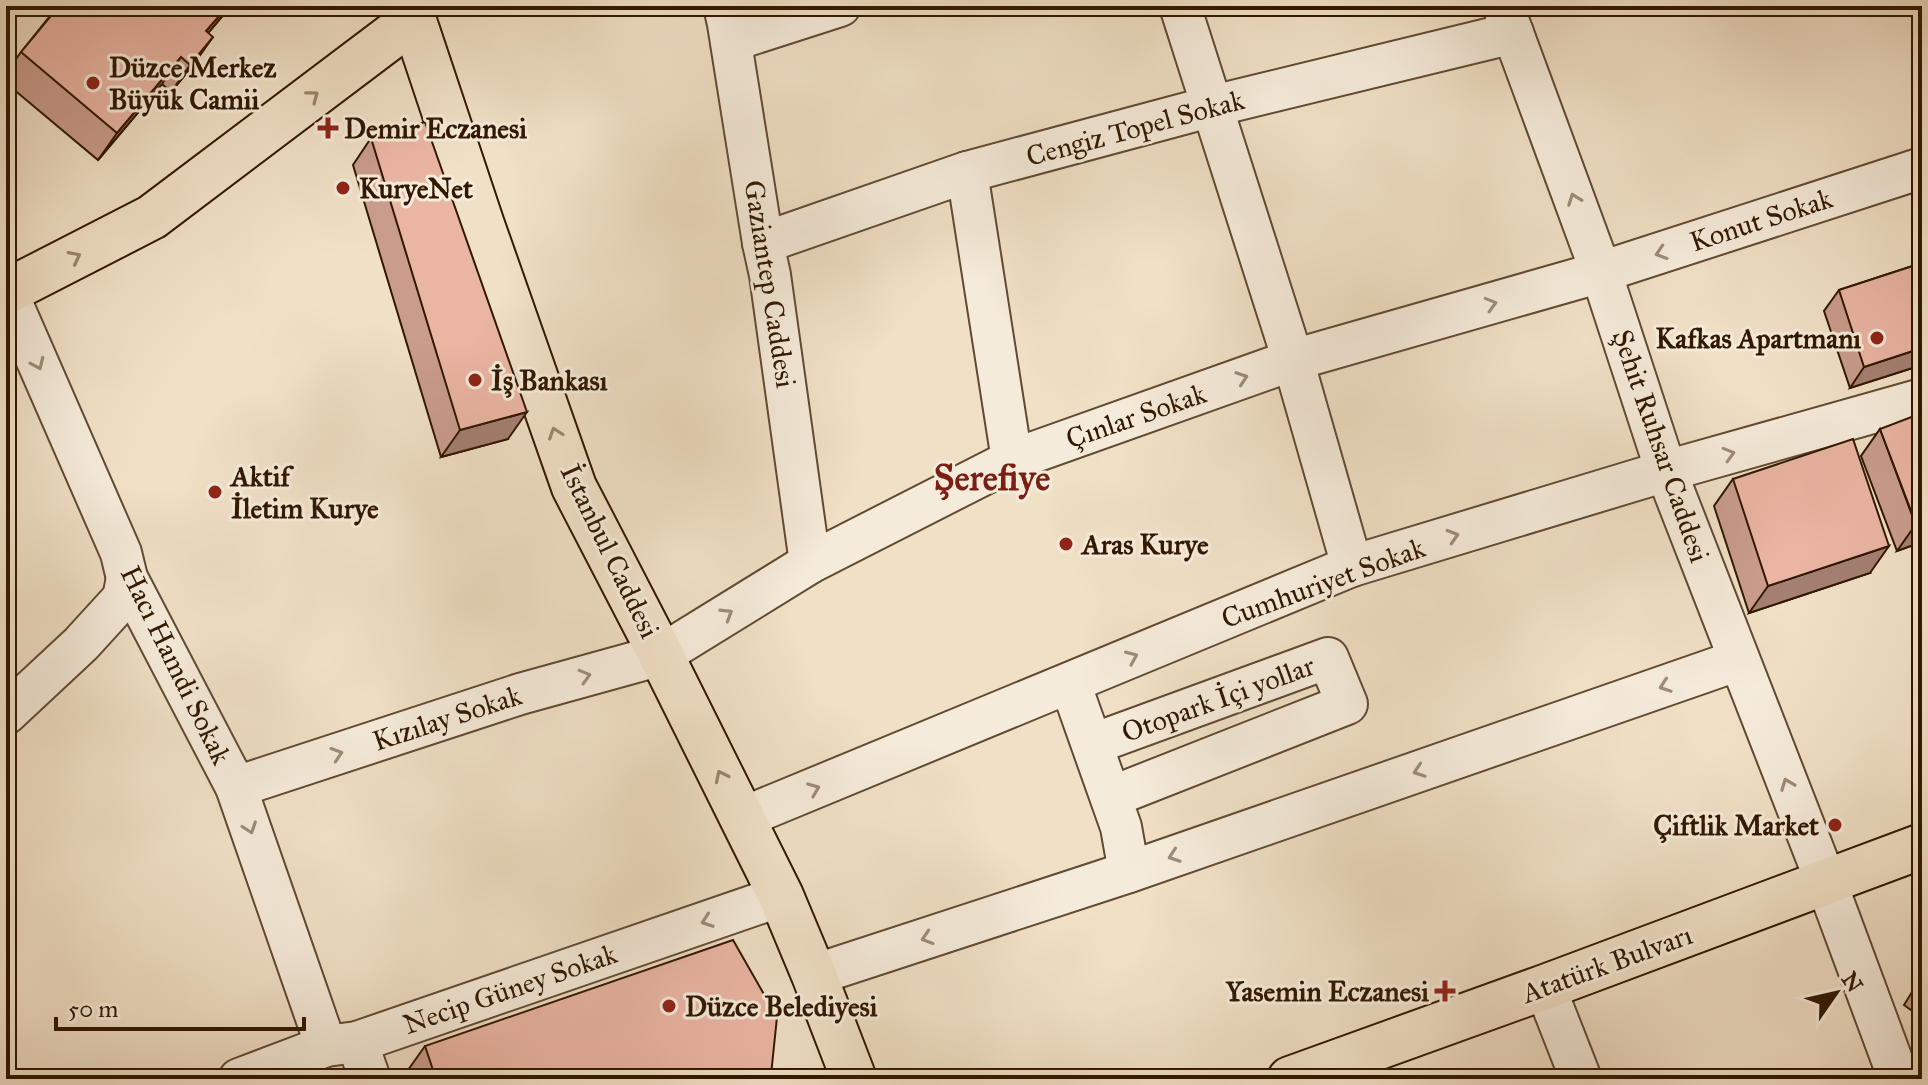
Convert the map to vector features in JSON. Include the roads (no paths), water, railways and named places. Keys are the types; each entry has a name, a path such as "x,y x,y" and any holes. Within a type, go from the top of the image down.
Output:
{"main road":[{"path":"6,292 152,217 257,140 411,13"},
{"name":"İstanbul Caddesi","path":"411,13 574,487 781,896 854,1079"},
{"name":"Atatürk Bulvarı","path":"1290,1079 1922,846"}],"street":[{"path":"728,24 840,6"},
{"path":"1180,6 1293,360 1352,566"},
{"name":"Cengiz Topel Sokak","path":"763,243 967,172 1213,106 1508,20"},
{"name":"Şehit Ruhsar Caddesi","path":"1508,20 1601,272 1666,471 1899,1079"},
{"name":"Gaziantep Caddesi","path":"728,24 770,275 810,563"},
{"name":"Konut Sokak","path":"1601,272 1922,168"},
{"path":"967,172 1012,460"},
{"name":"Çınlar Sokak","path":"661,655 810,563 1012,460 1293,360 1601,272"},
{"name":"Hacı Hamdi Sokak","path":"6,292 121,553 127,578 236,787 342,1044 370,1079"},
{"name":"Cumhuriyet Sokak","path":"742,818 1352,566 1666,471 1922,399"},
{"path":"6,714 81,644 123,598 127,578"},
{"name":"Kızılay Sokak","path":"236,787 520,694 661,655"},
{"name":"Otopark İçi yollar","path":"1093,744 1328,658 1347,704 1111,797"},
{"path":"814,975 1129,872 1739,660"},
{"path":"1070,683 1121,827 1129,872"},
{"name":"Necip Güney Sokak","path":"239,1079 781,896"},
{"path":"1545,987 1581,1079"}],"place":[{"name":"Düzce Merkez Büyük Camii","path":"93,83"},
{"name":"Demir Eczanesi","path":"328,128"},
{"name":"KuryeNet","path":"343,188"},
{"name":"Kafkas Apartmanı","path":"1877,338"},
{"name":"İş Bankası","path":"475,380"},
{"name":"Aktif İletim Kurye","path":"215,492"},
{"name":"Aras Kurye","path":"1066,544"},
{"name":"Çiftlik Market","path":"1835,825"},
{"name":"Yasemin Eczanesi","path":"1445,991"},
{"name":"Düzce Belediyesi","path":"669,1006"}],"district":[{"name":"Şerefiye","path":"992,478"}]}
